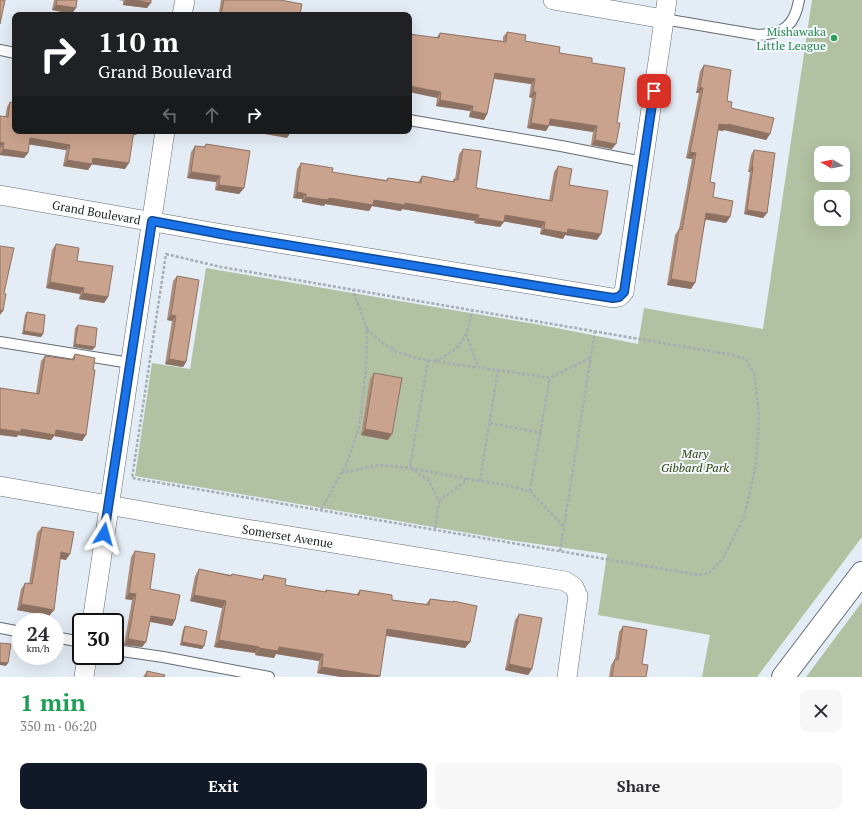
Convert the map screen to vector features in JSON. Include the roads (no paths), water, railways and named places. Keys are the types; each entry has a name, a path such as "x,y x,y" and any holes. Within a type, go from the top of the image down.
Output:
{"street":[{"path":"183,12 185,0"},
{"path":"553,0 664,19"},
{"path":"643,162 667,0"},
{"path":"93,613 165,134"},
{"name":"Grand Boulevard","path":"0,195 613,298 619,297 624,292 643,162"},
{"name":"Somerset Avenue","path":"0,486 222,525 565,581 574,587 578,596 567,677"},
{"path":"783,677 862,573"},
{"path":"84,677 86,665"}],"lane":[{"path":"664,19 758,35 769,35 790,25 796,15 799,0"},
{"path":"0,50 12,52"},
{"path":"412,121 561,146 643,162"},
{"path":"0,342 130,363"},
{"path":"0,628 12,630"},
{"path":"124,651 163,657 269,677"}],"place":[{"name":"Mishawaka Little League","path":"834,38"}],"park label":[{"name":"Mary Gibbard Park","path":"695,460"}]}
